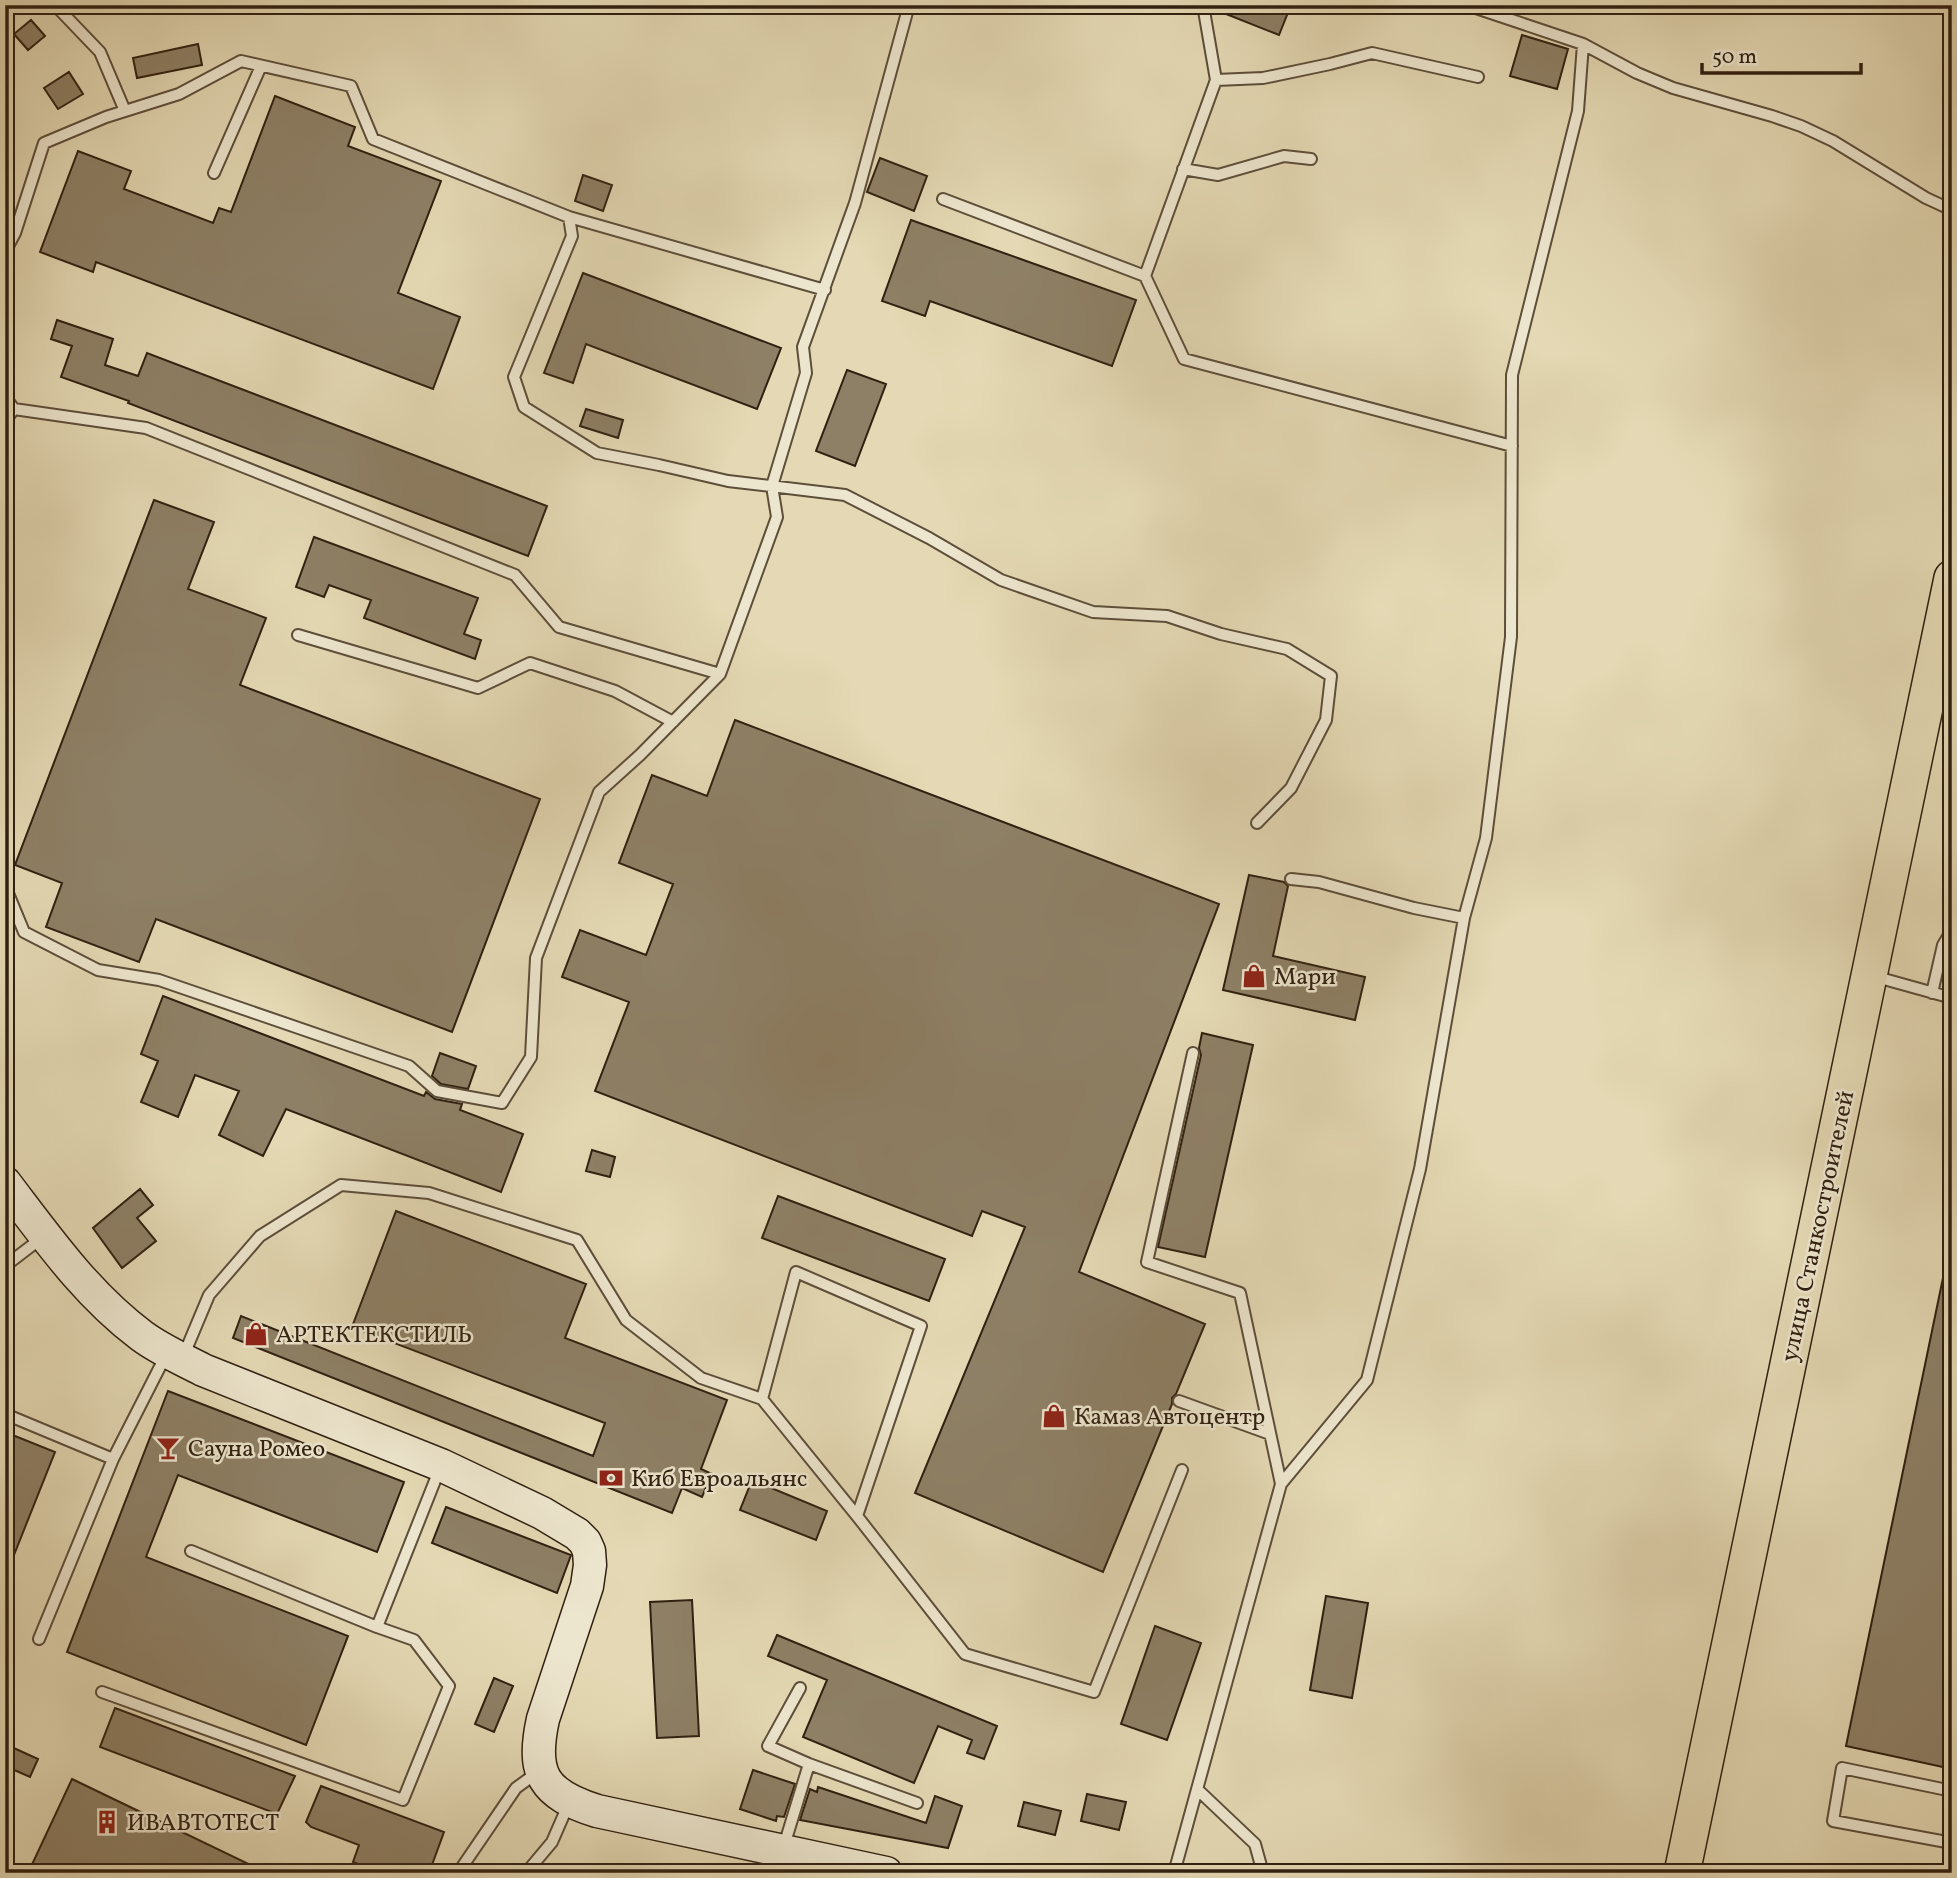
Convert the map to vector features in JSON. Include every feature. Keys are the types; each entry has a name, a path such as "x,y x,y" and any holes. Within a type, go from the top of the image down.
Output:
{"main road":[{"name":"улица Станкостроителей","path":"1682,1873 1952,578"}],"street":[{"path":"5,1183 72,1270 142,1336 203,1370 441,1465 568,1526 585,1542 590,1565 587,1586 543,1719 537,1756 541,1771 553,1789 570,1800 597,1811 886,1873"}],"lane":[{"path":"55,5 100,52 125,111"},
{"path":"7,891 24,932 98,971 159,981 409,1066 437,1091 502,1103 531,1057 536,958 599,792 720,674 777,517 772,486 806,373 803,347 855,203 909,5"},
{"path":"1145,276 1216,80 1203,5"},
{"path":"1473,7 1583,44 1637,74 1673,88 1801,126 1833,141 1926,198 1952,210"},
{"path":"1174,1873 1281,1484 1367,1380 1420,1169 1464,918 1486,838 1511,637 1512,375 1578,111 1583,44"},
{"path":"1216,80 1263,78 1372,53 1478,77"},
{"path":"5,252 15,233 44,143 106,117 179,94 241,61 351,86 373,139 569,217 825,290"},
{"path":"214,173 261,66"},
{"path":"1183,169 1217,175 1284,156 1311,159"},
{"path":"943,199 1145,276 1184,359 1512,446"},
{"path":"569,217 572,236 514,377 524,407 597,453 728,481 845,495 929,538 1001,580 1093,612 1167,616 1221,634 1287,649 1331,676 1326,720 1291,788 1257,822"},
{"path":"5,397 14,409 146,428 515,575 559,627 720,674"},
{"path":"5,421 14,409"},
{"path":"298,635 478,688 530,663 615,691 673,722"},
{"path":"1291,880 1319,882 1414,908 1464,918"},
{"path":"1932,993 1943,945 1952,930"},
{"path":"1870,975 1952,998"},
{"path":"1193,1053 1147,1262 1240,1293 1281,1484"},
{"path":"38,1639 113,1459 209,1295 260,1237 341,1185 429,1193 577,1240 626,1320 701,1378 762,1399 965,1654 1094,1692 1182,1470"},
{"path":"5,1266 45,1236"},
{"path":"762,1399 796,1272 921,1326 857,1516"},
{"path":"1179,1401 1270,1434"},
{"path":"5,1414 113,1459"},
{"path":"377,1626 441,1465"},
{"path":"102,1692 403,1800 449,1686 414,1640 191,1551"},
{"path":"800,1688 768,1746 809,1764 917,1803"},
{"path":"782,1851 809,1764"},
{"path":"1952,1791 1842,1768 1833,1821 1952,1843"},
{"path":"458,1873 516,1788 541,1771"},
{"path":"1197,1789 1255,1844 1263,1873"},
{"path":"526,1873 552,1842 570,1800"}],"building":[{"path":"1211,5 1291,5 1279,35 1211,8"},
{"path":"31,20 45,36 28,50 14,34"},
{"path":"1522,35 1568,49 1557,89 1510,76"},
{"path":"198,44 202,65 137,78 133,58"},
{"path":"69,72 83,94 58,109 44,88"},
{"path":"275,96 355,127 348,146 441,181 398,293 460,317 433,389 96,262 93,272 40,252 78,151 131,171 124,189 213,223 219,208 231,212"},
{"path":"880,158 927,176 914,211 867,192"},
{"path":"583,175 612,185 603,211 575,201"},
{"path":"911,220 1136,300 1112,366 930,301 925,316 882,301"},
{"path":"583,273 781,348 757,409 586,344 573,383 544,373"},
{"path":"57,320 113,339 105,365 138,376 147,353 547,506 528,556 61,377 72,346 51,339"},
{"path":"847,370 886,384 855,466 816,451"},
{"path":"586,409 623,420 618,438 580,426"},
{"path":"154,500 214,522 188,589 266,618 240,685 540,799 452,1032 156,919 139,962 46,927 62,883 15,865"},
{"path":"314,537 478,598 464,634 481,640 475,659 364,618 371,600 329,585 324,597 296,587"},
{"path":"735,720 1219,904 1079,1272 1205,1324 1172,1398 1172,1404 1103,1572 915,1493 1025,1227 982,1211 972,1236 595,1091 629,1002 562,977 580,930 646,955 673,884 619,863 652,775 707,796"},
{"path":"1249,875 1284,882 1288,886 1273,956 1365,977 1355,1020 1223,990"},
{"path":"163,996 424,1096 426,1092 435,1099 462,1104 460,1110 523,1134 501,1192 286,1109 263,1156 219,1135 239,1091 195,1075 178,1117 141,1102 158,1061 141,1054"},
{"path":"1202,1033 1253,1045 1205,1257 1158,1247 1201,1055 1199,1048"},
{"path":"440,1053 476,1066 468,1089 441,1084 432,1076"},
{"path":"592,1150 615,1157 610,1177 586,1171"},
{"path":"140,1189 153,1205 137,1218 156,1241 122,1268 93,1228"},
{"path":"778,1196 945,1259 929,1301 762,1238"},
{"path":"396,1211 586,1284 565,1338 727,1400 701,1469 712,1474 702,1497 682,1488 672,1513 233,1338 241,1316 593,1456 605,1423 352,1327"},
{"path":"1944,1273 1952,1273 1952,1769 1846,1746"},
{"path":"168,1391 404,1482 377,1552 178,1475 146,1557 348,1636 306,1745 67,1652"},
{"path":"5,1432 55,1452 6,1575 5,1575"},
{"path":"752,1480 827,1511 816,1540 740,1510"},
{"path":"446,1507 571,1555 557,1593 432,1543"},
{"path":"1326,1596 1368,1603 1352,1698 1310,1690"},
{"path":"692,1600 699,1736 657,1738 650,1602"},
{"path":"1155,1626 1201,1643 1167,1740 1121,1724"},
{"path":"777,1635 997,1726 984,1759 967,1753 972,1740 938,1726 914,1783 803,1737 827,1680 768,1656"},
{"path":"494,1678 513,1686 494,1732 475,1724"},
{"path":"115,1708 295,1776 277,1814 100,1747"},
{"path":"5,1744 38,1759 30,1777 5,1766"},
{"path":"753,1770 795,1784 784,1817 777,1816 776,1821 740,1809"},
{"name":"ИВАВТОТЕСТ","path":"72,1779 267,1873 28,1873"},
{"path":"321,1786 444,1832 429,1873 381,1873 353,1862 359,1845 311,1827 306,1822"},
{"path":"818,1787 926,1823 935,1796 962,1806 948,1848 800,1820 810,1789 817,1792"},
{"path":"1087,1794 1126,1802 1119,1830 1081,1821"},
{"path":"1024,1802 1061,1811 1055,1835 1018,1826"}],"place":[{"name":"Мари","path":"1254,976"},
{"name":"АРТЕКТЕКСТИЛЬ","path":"256,1334"},
{"name":"Камаз Автоцентр","path":"1054,1416"},
{"name":"Сауна Ромео","path":"168,1448"},
{"name":"Киб Евроальянс","path":"611,1478"},
{"name":"ИВАВТОТЕСТ","path":"107,1822"}]}
